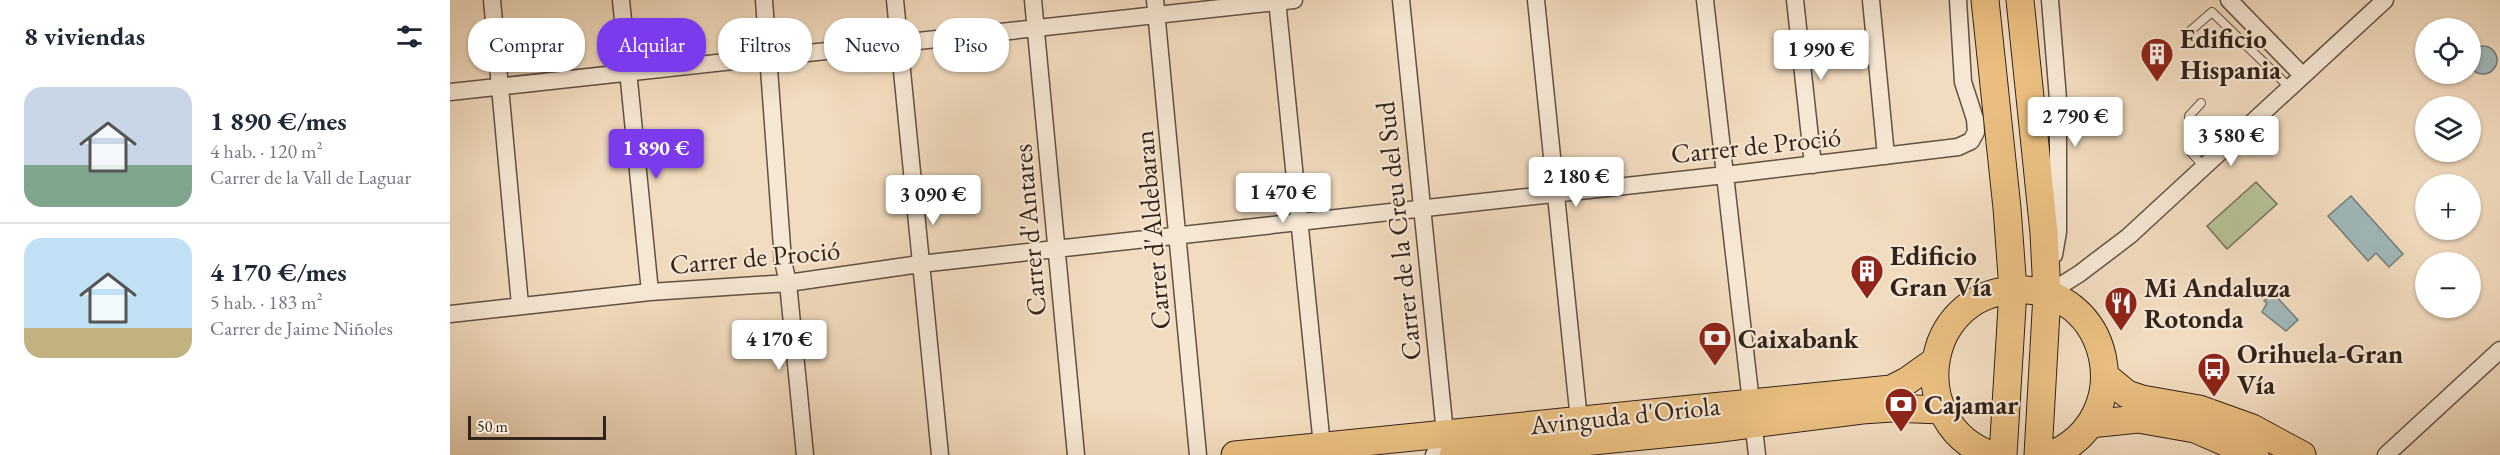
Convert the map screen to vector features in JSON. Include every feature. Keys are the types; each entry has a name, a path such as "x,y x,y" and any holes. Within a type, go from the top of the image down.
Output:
{"main road":[{"path":"1985,0 2007,208 2013,290 2003,455"},
{"path":"2020,0 2044,233 2047,294 2038,455"},
{"path":"1991,455 1977,450 1956,433 1941,410 1934,386 1935,361 1940,343 1949,327 1962,312 1977,301 2013,290 2047,294 2063,302 2090,326 2104,358 2106,376 2104,393 2090,424 2067,447 2051,455"},
{"name":"Avinguda d'Oriola","path":"1235,455 1322,446 1444,448 1751,413 1891,389 1907,381 1935,361"},
{"path":"2106,376 2127,394 2142,399 2199,409 2252,428 2302,455"},
{"name":"Avinguda d'Oriola","path":"1444,448 1580,420 1892,408 1941,410"},
{"path":"2090,424 2138,419 2195,429 2255,455"}],"street":[{"path":"492,0 520,305"},
{"path":"621,0 623,18"},
{"path":"764,0 766,18"},
{"path":"895,0 897,18"},
{"name":"Carrer d'Antares","path":"1033,0 1076,455"},
{"name":"Carrer de la Creu del Sud","path":"1401,0 1444,448"},
{"path":"1536,0 1580,420"},
{"path":"1705,0 1757,455"},
{"path":"1795,0 1813,165"},
{"path":"1871,0 1886,156"},
{"name":"Carrer de Proció","path":"450,314 650,292 788,283 920,264 1056,250 1178,234 1421,209 1958,147 1971,141 1976,132 1975,119 1963,82 1958,0"},
{"path":"2047,294 2058,232 2058,99 2050,0"},
{"path":"2229,0 2303,76"},
{"path":"2047,294 2079,274 2129,236 2385,0"},
{"path":"921,40 1035,28 1156,7 1283,1 1300,221 1322,446"},
{"name":"Carrer d'Aldebaran","path":"1156,7 1198,455"},
{"path":"450,92 628,72 650,292"},
{"path":"768,72 783,261 788,283 805,455"},
{"path":"902,72 940,455"},
{"path":"2386,455 2500,350"}],"lane":[{"path":"2189,32 2212,12 2290,88"},
{"path":"2201,103 2189,116 2191,152 2205,168"}],"green space":[{"path":"2256,182 2277,204 2227,249 2207,226"}],"water":[{"path":"2481,46 2488,47 2496,55 2496,65 2493,70 2481,74"},
{"path":"2351,196 2403,254 2389,267 2376,253 2368,261 2328,216"},
{"path":"2273,293 2298,320 2286,331 2262,312 2267,303 2264,301"}],"place":[{"name":"Edificio Hispania","path":"2157,83"},
{"name":"Edificio Gran Vía","path":"1867,300"},
{"name":"Mi Andaluza Rotonda","path":"2121,332"},
{"name":"Caixabank","path":"1715,367"},
{"name":"Orihuela-Gran Vía","path":"2214,398"},
{"name":"Cajamar","path":"1901,433"}]}
